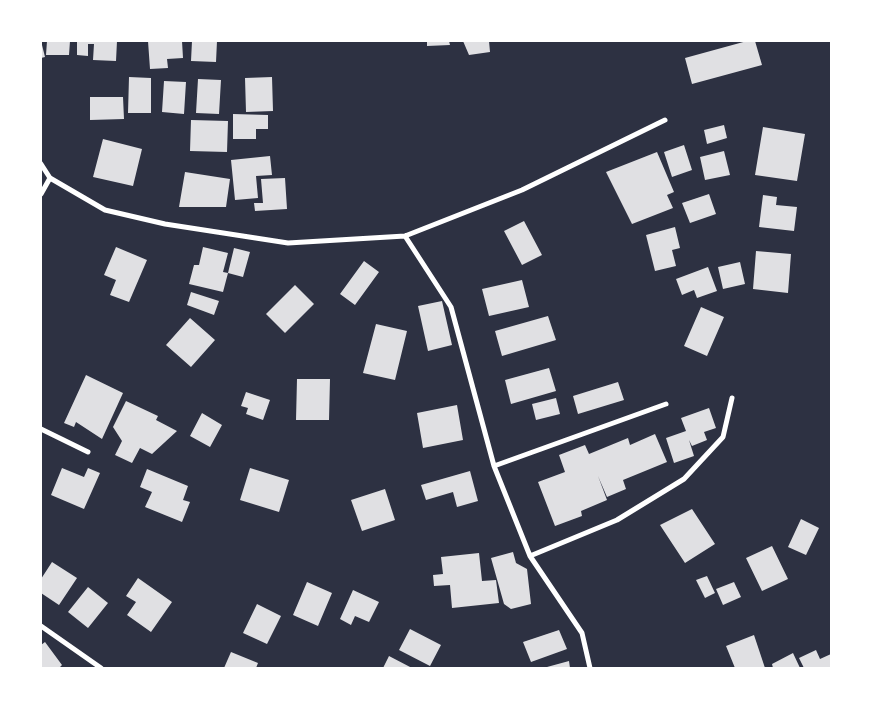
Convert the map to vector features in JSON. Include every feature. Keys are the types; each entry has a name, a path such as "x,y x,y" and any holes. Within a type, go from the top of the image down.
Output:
{"street":[{"path":"41,164 50,178 105,210 165,224 288,243 405,236 522,190 666,120"},
{"path":"41,194 50,178"},
{"path":"405,236 451,307 494,466 530,556 582,633 590,668"},
{"path":"530,556 616,520 684,479 723,438 732,398"},
{"path":"494,466 666,404"},
{"path":"41,429 88,452"},
{"path":"41,626 101,668"}],"building":[{"path":"41,41 45,57 41,58"},
{"path":"47,41 70,41 69,55 46,55"},
{"path":"77,41 117,41 116,61 93,60 94,44 88,44 88,56 77,55"},
{"path":"148,41 182,41 183,58 167,59 168,68 150,69"},
{"path":"192,41 217,41 216,62 191,61"},
{"path":"427,41 449,41 450,45 427,46"},
{"path":"463,41 489,41 490,52 469,55"},
{"path":"747,41 755,41 762,65 692,84 685,58"},
{"path":"129,77 151,78 151,113 128,113"},
{"path":"272,77 273,111 246,112 245,78"},
{"path":"198,79 221,80 219,114 196,113"},
{"path":"164,81 186,82 184,114 162,112"},
{"path":"90,97 123,97 124,119 90,120"},
{"path":"233,114 268,115 268,129 256,129 256,139 233,139"},
{"path":"191,120 228,121 227,152 190,151"},
{"path":"724,125 727,138 707,144 704,130"},
{"path":"763,127 805,134 797,181 755,175"},
{"path":"103,139 142,149 133,186 93,177"},
{"path":"684,145 692,170 672,177 664,152"},
{"path":"724,151 730,175 705,180 700,157"},
{"path":"657,152 674,192 667,195 673,208 632,224 606,172"},
{"path":"270,156 272,175 256,176 258,198 235,200 231,160"},
{"path":"185,172 230,179 226,207 179,207"},
{"path":"285,178 287,209 255,211 254,203 263,203 261,179"},
{"path":"709,194 716,214 690,223 682,203"},
{"path":"763,195 777,197 776,205 797,207 794,231 759,227"},
{"path":"524,221 542,255 522,265 504,231"},
{"path":"675,227 680,248 672,250 676,266 655,271 646,235"},
{"path":"116,247 147,260 129,302 110,295 116,280 104,275"},
{"path":"203,247 228,253 223,272 228,273 223,292 189,284 194,265 199,265"},
{"path":"234,248 250,252 243,277 228,273"},
{"path":"756,251 791,254 788,293 753,289"},
{"path":"364,261 379,272 355,305 340,294"},
{"path":"740,262 745,284 723,289 718,267"},
{"path":"708,267 717,291 697,298 694,290 682,295 676,279"},
{"path":"522,280 529,307 489,316 482,289"},
{"path":"295,285 314,304 285,333 266,314"},
{"path":"191,292 219,301 214,315 187,305"},
{"path":"442,301 452,345 428,351 418,306"},
{"path":"701,307 724,317 707,356 684,346"},
{"path":"548,316 556,340 502,356 495,331"},
{"path":"190,318 215,340 191,367 166,345"},
{"path":"376,324 407,331 395,380 363,373"},
{"path":"549,368 556,391 511,404 505,380"},
{"path":"86,375 123,393 102,439 76,422 74,427 64,423"},
{"path":"297,379 330,379 329,420 296,420"},
{"path":"618,382 624,400 578,414 573,396"},
{"path":"246,392 270,400 263,420 246,414 248,408 241,406"},
{"path":"556,398 560,414 536,420 532,404"},
{"path":"126,401 158,416 156,420 177,431 152,454 140,448 132,463 115,455 122,441 113,427"},
{"path":"457,405 463,440 423,448 417,413"},
{"path":"709,408 716,428 704,432 707,440 692,446 689,440 694,456 674,463 666,438 686,431 681,418"},
{"path":"202,413 222,425 210,447 190,436"},
{"path":"655,434 667,462 623,480 626,489 607,497 598,476 607,500 581,511 582,516 555,526 538,482 565,472 559,455 585,445 589,454 628,438 630,445"},
{"path":"62,468 84,477 88,468 100,473 84,509 51,495"},
{"path":"250,468 289,480 279,512 240,500"},
{"path":"147,469 188,486 183,500 190,502 182,522 145,507 152,492 140,487"},
{"path":"470,471 478,501 457,507 453,492 426,500 421,485"},
{"path":"385,489 395,520 362,531 351,500"},
{"path":"692,509 715,544 685,563 660,525"},
{"path":"801,519 819,528 806,555 788,547"},
{"path":"772,546 788,579 762,591 746,558"},
{"path":"513,552 516,563 527,569 531,604 511,609 504,604 491,558"},
{"path":"479,553 482,581 496,580 499,603 452,608 450,585 434,586 433,575 443,574 441,557"},
{"path":"52,562 77,578 59,605 41,593 41,579"},
{"path":"707,576 715,593 705,598 696,580"},
{"path":"138,578 172,602 151,632 127,615 136,602 126,596"},
{"path":"307,582 332,593 318,626 293,615"},
{"path":"734,582 741,597 723,605 716,589"},
{"path":"88,587 108,603 88,628 68,612"},
{"path":"353,590 379,602 369,622 355,616 351,625 340,619"},
{"path":"257,604 281,616 267,644 243,633"},
{"path":"410,629 441,645 430,666 399,650"},
{"path":"559,630 567,649 531,662 523,642"},
{"path":"754,635 765,668 735,668 726,646"},
{"path":"45,642 62,665 59,668 41,668 41,645"},
{"path":"816,650 820,659 831,654 831,668 804,668 799,658"},
{"path":"231,652 258,663 256,668 224,668"},
{"path":"793,653 800,668 773,668 772,664"},
{"path":"389,656 412,668 383,668"},
{"path":"569,661 570,668 547,668 547,667"}]}
